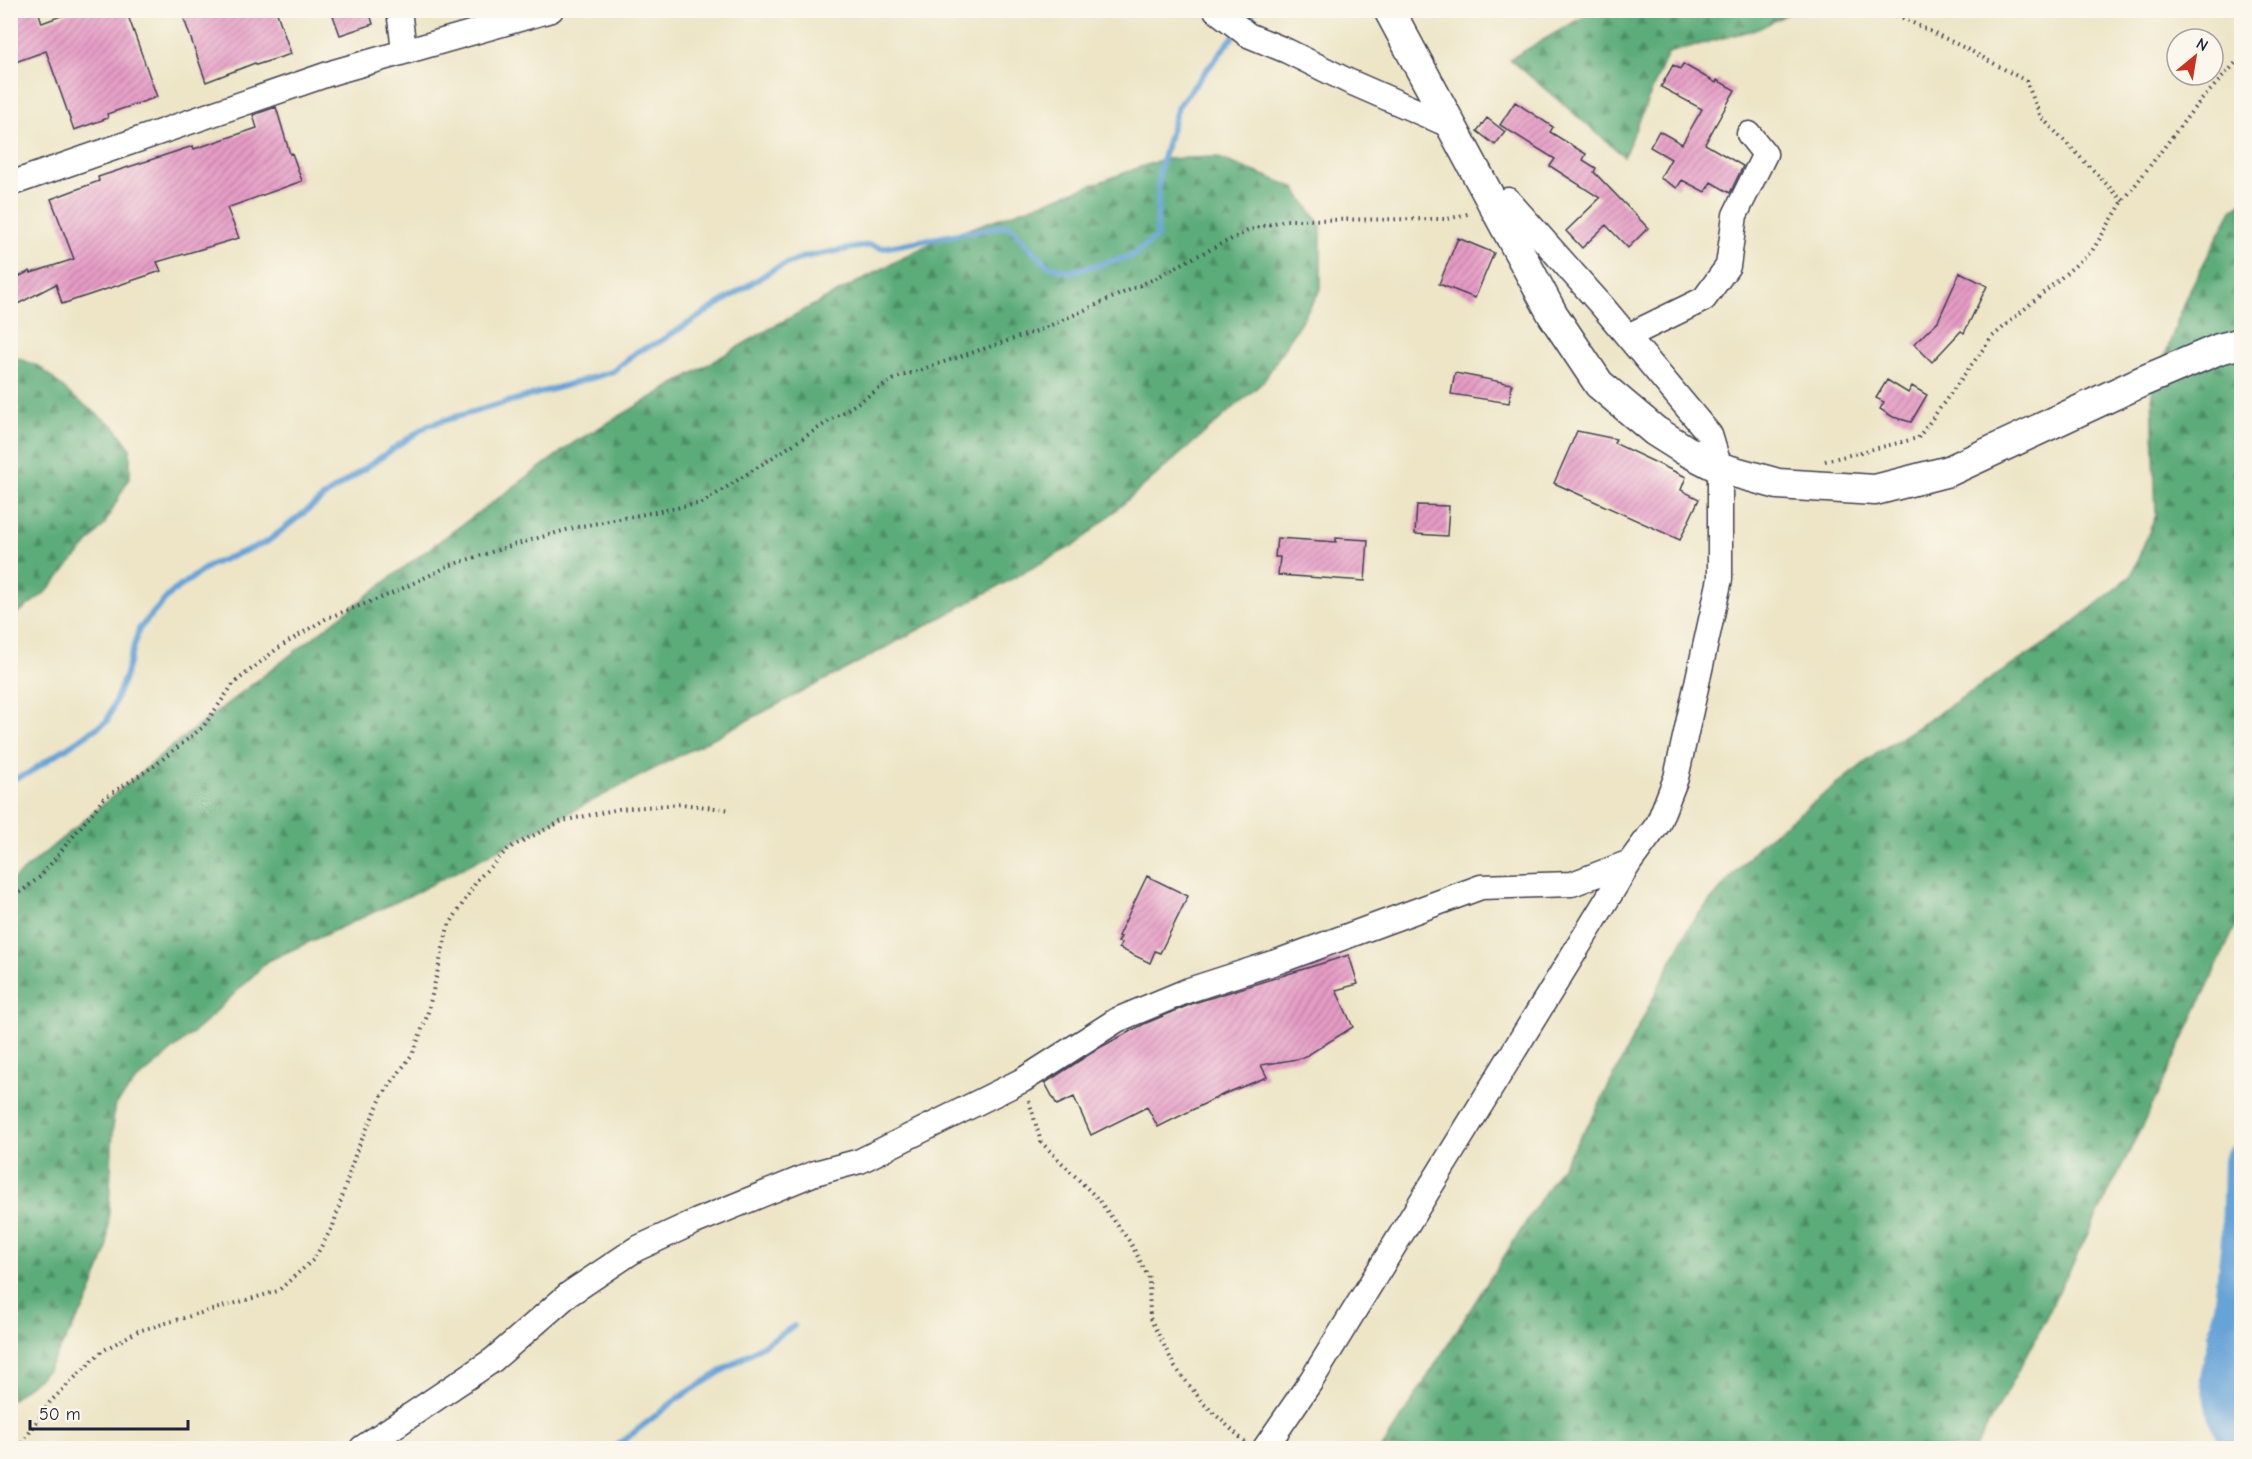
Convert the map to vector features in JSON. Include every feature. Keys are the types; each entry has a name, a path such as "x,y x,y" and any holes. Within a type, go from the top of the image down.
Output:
{"street":[{"path":"399,10 404,50"},
{"path":"10,184 334,72 404,50 551,10"},
{"path":"1216,10 1248,35 1451,126"},
{"path":"1389,10 1553,315 1599,384 1655,431 1720,468 1778,484 1875,490 1949,471 2143,381 2219,349 2241,343"},
{"path":"1628,336 1704,299 1728,266 1735,215 1765,154 1749,134"},
{"path":"1256,1446 1311,1381 1630,862 1658,824 1676,778 1720,579 1720,468 1710,435 1628,336 1508,200 1494,207"},
{"path":"362,1449 493,1360 569,1294 636,1249 690,1224 815,1173 860,1161 1023,1080 1117,1020 1189,990 1282,960 1481,887 1572,884 1630,862"}],"path":[{"path":"1886,10 1969,50 2026,81 2041,117 2123,201"},
{"path":"1803,486 1809,464 1918,438 1992,337 2092,251 2123,201 2196,107 2241,56"},
{"path":"10,900 40,877 104,798 154,766 203,727 234,683 278,648 327,618 390,594 451,565 510,546 577,527 702,503 896,378 1040,330 1154,279 1250,230 1285,220 1448,219 1494,207"},
{"path":"19,1449 50,1402 102,1351 138,1331 216,1311 278,1291 314,1259 333,1226 360,1142 382,1096 412,1053 426,1016 448,927 478,879 508,848 562,821 619,809 682,804 731,810"},
{"path":"1023,1080 1041,1142 1098,1199 1130,1242 1149,1278 1150,1318 1175,1367 1204,1404 1256,1446"}],"green space":[{"path":"1595,10 1793,11 1760,28 1668,53 1624,156 1510,59"},
{"path":"1216,157 1294,187 1321,226 1321,289 1263,382 1078,543 848,668 413,894 268,961 201,1026 135,1082 114,1107 107,1250 87,1303 47,1371 11,1400 11,881 180,740 411,562 575,442 776,325 933,242 1163,159"},
{"path":"2241,203 2241,914 2153,1104 2026,1357 1975,1448 1382,1448 1593,1117 1691,923 1760,844 1880,751 2057,636 2131,576 2156,515 2152,392 2186,297 2232,210"},
{"path":"10,355 40,367 72,396 115,427 130,448 130,476 104,525 46,592 11,618"}],"building":[{"path":"24,10 38,10 42,23 77,10 126,10 157,97 107,114 108,118 74,130 46,51 10,64 10,15"},
{"path":"181,10 276,10 291,54 256,65 255,63 206,82"},
{"path":"331,10 369,10 373,24 340,35"},
{"path":"1683,64 1716,83 1717,80 1735,90 1705,144 1743,166 1730,193 1711,182 1705,192 1682,180 1677,188 1660,178 1671,159 1650,147 1659,131 1682,144 1702,109 1661,87 1673,65 1680,69"},
{"path":"1515,102 1553,127 1550,132 1586,154 1583,160 1596,168 1594,172 1648,228 1628,248 1606,225 1582,248 1566,231 1600,198 1550,166 1555,159 1500,125"},
{"path":"276,107 290,154 292,153 302,181 227,208 239,238 157,262 161,271 62,304 56,284 10,308 10,281 30,271 31,273 74,259 51,199 99,181 98,177 257,128 253,115"},
{"path":"1487,118 1505,132 1495,145 1477,131"},
{"path":"1458,238 1494,253 1475,298 1439,284"},
{"path":"1960,272 1987,286 1964,333 1961,331 1932,362 1914,344 1938,321"},
{"path":"1455,373 1512,384 1509,403 1451,394"},
{"path":"1887,380 1908,393 1912,386 1927,395 1911,422 1893,417 1880,409 1884,402 1876,398"},
{"path":"1577,431 1616,439 1614,443 1686,477 1681,490 1699,499 1680,540 1554,483"},
{"path":"1417,505 1449,506 1447,536 1415,534"},
{"path":"1277,538 1336,542 1336,538 1368,540 1365,581 1278,575 1280,557 1275,557"},
{"path":"1147,876 1188,896 1160,953 1155,951 1150,963 1119,948 1122,943 1118,942 1121,937 1118,936"},
{"path":"1349,955 1358,984 1336,990 1353,1027 1303,1058 1261,1065 1267,1077 1224,1094 1158,1127 1147,1107 1091,1135 1074,1097 1057,1105 1045,1083 1099,1048 1144,1024 1194,1003"}],"waterway":[{"path":"1242,25 1256,10"},
{"path":"10,780 27,774 107,721 125,677 139,629 171,593 210,565 267,542 329,493 428,425 612,372 638,351 659,342 774,269 804,257 870,245 882,248 1009,225 1047,265 1069,272 1130,257 1157,237 1159,172 1178,106 1236,33"},
{"path":"2242,1162 2240,1240 2232,1310 2219,1379 2226,1413 2242,1446"},
{"path":"614,1448 677,1399 794,1326"}]}
